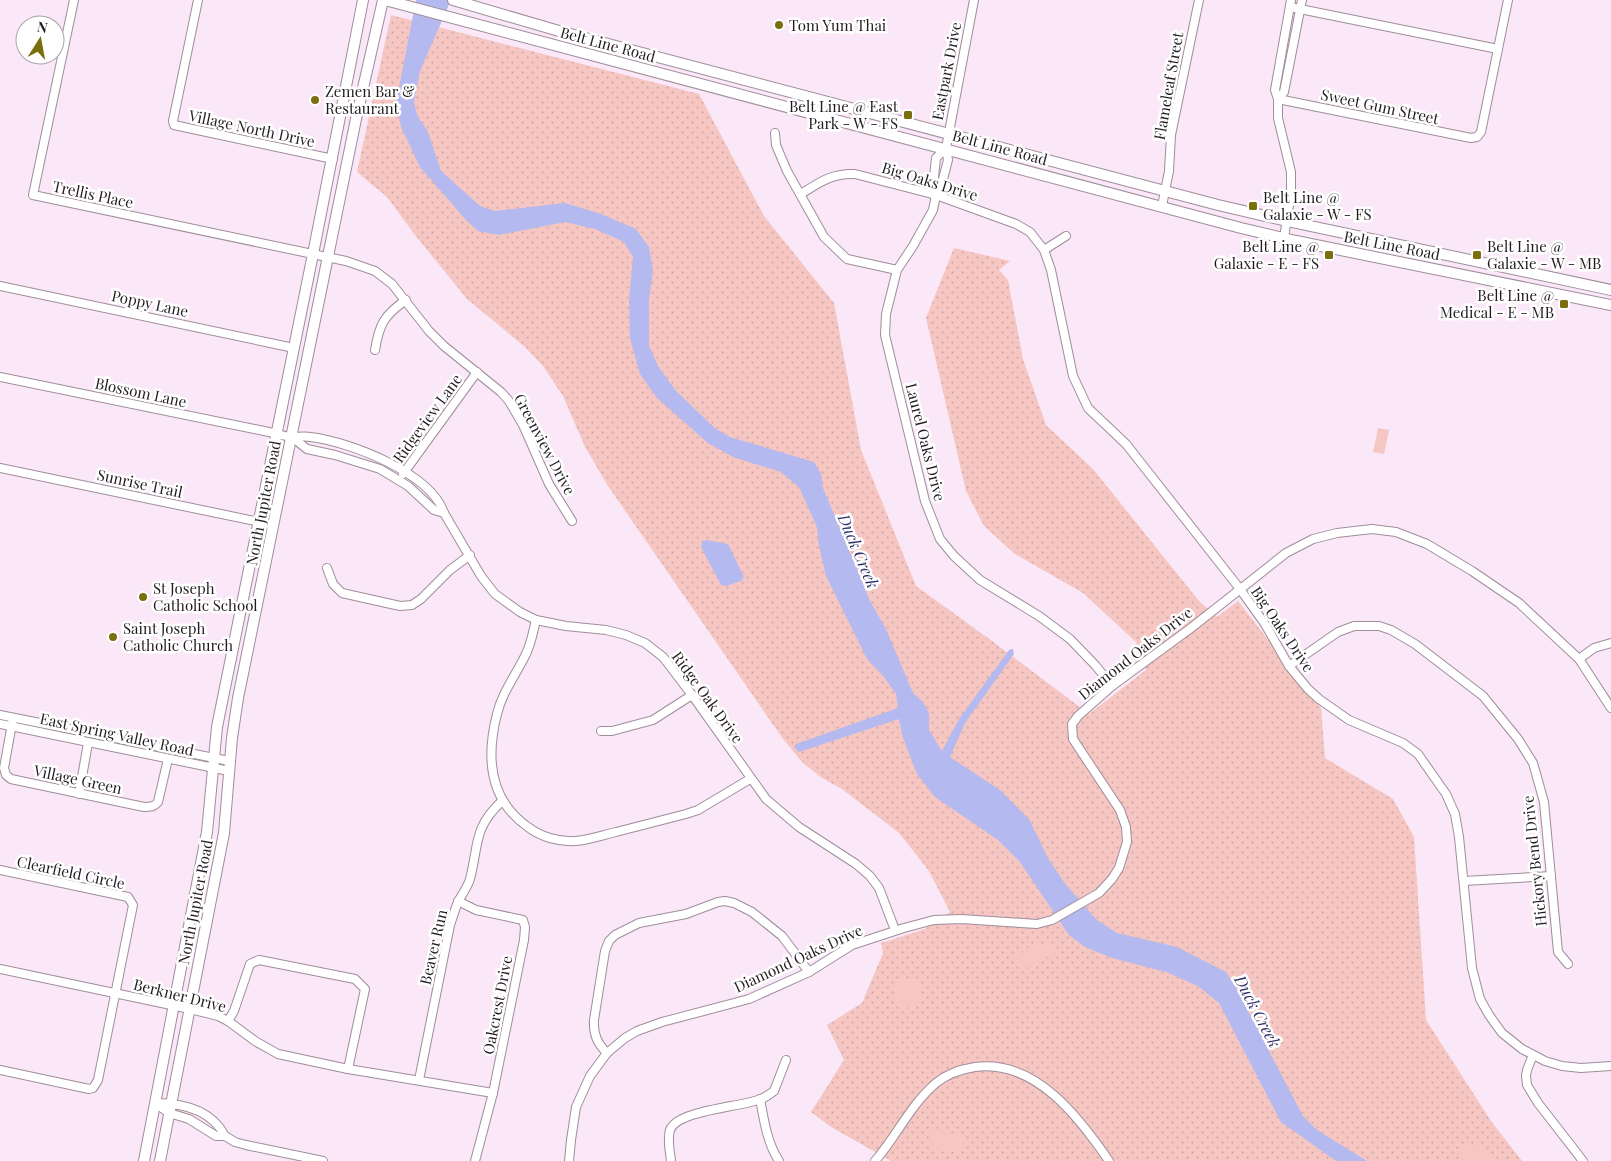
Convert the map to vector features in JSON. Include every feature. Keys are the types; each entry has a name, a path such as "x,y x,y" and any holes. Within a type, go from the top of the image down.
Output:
{"main road":[{"name":"North Jupiter Road","path":"144,1161 207,832 216,732 314,254 363,0"},
{"name":"North Jupiter Road","path":"160,1161 224,833 232,738 244,670 353,136 384,0"},
{"name":"Belt Line Road","path":"384,0 1284,238 1611,306"},
{"name":"Belt Line Road","path":"457,1 560,31 1165,191 1287,221 1611,290"},
{"path":"704,86 708,70"},
{"path":"860,126 864,111"},
{"path":"338,133 353,136"},
{"path":"1514,285 1517,270"},
{"path":"246,587 261,590"},
{"path":"229,667 244,670"}],"street":[{"name":"Trellis Place","path":"74,0 33,195 314,254"},
{"name":"Village North Drive","path":"198,0 184,64 174,126 332,159"},
{"name":"Eastpark Drive","path":"946,148 974,0"},
{"name":"Flameleaf Street","path":"1162,206 1171,160 1172,135 1198,0"},
{"path":"1278,99 1284,92 1302,0"},
{"path":"1284,238 1291,192 1291,172 1278,118 1278,99 1275,90 1291,3 1300,9 1498,49 1508,0"},
{"name":"Sweet Gum Street","path":"1278,99 1471,138 1477,137 1481,132 1498,49"},
{"path":"775,133 776,144 787,172 824,237 847,259 897,270"},
{"name":"Laurel Oaks Drive","path":"936,195 934,177 936,158 946,148"},
{"name":"Laurel Oaks Drive","path":"946,148 948,160 933,210 897,270 886,314 885,335 925,501 940,539 954,556 980,580 1039,616 1070,639 1112,686"},
{"name":"Big Oaks Drive","path":"801,194 828,178 843,173 855,174 936,195 1016,224 1030,232 1044,250 1052,270 1073,376 1088,408 1126,444 1240,589 1265,624 1289,666 1308,689 1349,720 1403,743 1418,754 1446,794 1455,814 1464,881 1472,968 1480,999 1502,1033 1522,1049 1562,1066 1581,1068 1611,1066"},
{"path":"1044,250 1066,236"},
{"name":"Greenview Drive","path":"314,254 346,261 375,271 392,284 429,331 444,346 501,392 515,410 549,484 572,522"},
{"name":"Poppy Lane","path":"0,286 294,348"},
{"path":"374,350 384,319 406,300"},
{"name":"Ridgeview Lane","path":"398,480 477,372"},
{"name":"Blossom Lane","path":"0,376 292,437"},
{"name":"Ridge Oak Drive","path":"292,437 311,437 340,444 384,460 428,489 441,504 444,513 481,576 495,594 520,612 536,620 566,626 606,630 626,635 645,643 663,657 766,799 780,812 856,864 870,876 879,888 895,930"},
{"name":"Ridge Oak Drive","path":"292,437 307,449 380,469 421,496 434,510 444,513"},
{"name":"Sunrise Trail","path":"0,468 274,525"},
{"name":"Diamond Oaks Drive","path":"569,1161 576,1107 590,1076 607,1053 637,1031 662,1022 749,1000 809,972 852,946 895,930 934,920 961,919 1038,924 1052,920 1099,893 1112,879 1121,863 1127,842 1126,827 1120,810 1073,738 1072,724 1078,716 1112,686 1190,628 1286,552 1313,539 1337,533 1372,529 1396,532 1427,544 1472,571 1519,603 1579,659 1611,708"},
{"path":"327,568 333,584 342,593 400,606 412,605 450,570 470,555"},
{"path":"536,620 526,655 504,694 497,715 491,753 493,774 502,801 517,818 537,834 553,839 574,841 686,814 698,810 750,779"},
{"name":"Hickory Bend Drive","path":"1289,666 1338,632 1354,626 1379,626 1415,644 1483,696 1518,739 1533,762 1544,802 1558,952 1568,964"},
{"path":"1579,659 1594,648 1611,643"},
{"path":"601,731 612,731 652,720 692,695"},
{"name":"East Spring Valley Road","path":"0,715 229,766"},
{"name":"Village Green","path":"13,718 4,768 6,775 11,779 151,807 158,802 168,759"},
{"name":"East Spring Valley Road","path":"0,724 168,759 213,763"},
{"path":"79,794 88,743"},
{"name":"Beaver Run","path":"419,1080 450,925 458,901 469,881 476,843 482,825 489,813 502,801"},
{"name":"Clearfield Circle","path":"0,870 128,897 132,900 133,906 116,993"},
{"path":"1464,881 1551,876"},
{"name":"Oakcrest Drive","path":"458,901 476,910 523,920 525,927 493,1093 475,1161"},
{"path":"607,1053 600,1046 593,1030 605,952 609,941 615,935 639,923 686,914 718,902 734,903 752,912 782,936 809,972"},
{"path":"228,1021 234,1011 250,964 259,960 355,979 365,990 348,1069"},
{"name":"Berkner Drive","path":"0,969 218,1016 228,1021 254,1041 278,1054 348,1069 493,1093"},
{"path":"0,1070 89,1089 93,1088 98,1080 116,993"},
{"path":"1533,1055 1527,1070 1527,1084 1538,1102 1583,1161"},
{"path":"671,1161 668,1145 670,1130 676,1122 697,1114 760,1099 774,1091 786,1060"},
{"path":"875,1161 919,1100 938,1082 954,1072 985,1066 1012,1069 1046,1088 1067,1107 1109,1161"},
{"path":"760,1099 767,1134 780,1161"},
{"path":"155,1103 171,1108 216,1136 225,1136"},
{"path":"171,1108 194,1108 204,1113 220,1127 225,1136 235,1142 323,1161"}],"shaded area":[{"path":"391,15 699,94 764,216 834,303 861,450 916,586 1089,714 1146,670 1136,642 1083,593 1015,554 984,526 966,491 926,318 954,248 1010,261 999,270 1008,280 1023,359 1046,425 1093,469 1199,601 1217,617 1238,601 1321,708 1325,758 1393,799 1414,837 1426,1020 1491,1121 1522,1161 891,1161 831,1127 811,1112 844,1060 827,1025 862,1003 883,953 881,943 925,929 950,912 929,871 899,833 842,789 822,778 803,763 783,739 608,486 585,447 563,396 543,366 525,347 467,299 387,197 357,172"},
{"path":"1378,428 1389,430 1384,454 1373,452"},
{"path":"1049,945 1056,948 1052,956 1035,961 1029,968 1023,966 1016,957 1031,946"},
{"path":"909,979 920,982 922,991 918,1005 906,1008 896,1002 895,993 898,982"},
{"path":"940,1129 946,1133 961,1133 965,1139 960,1151 945,1151 934,1146 929,1137 933,1130"},
{"path":"1467,1144 1490,1150 1490,1161 1463,1161 1461,1157 1462,1147"}],"water":[{"path":"416,0 451,0 420,71 414,102 417,115 428,132 441,171 480,206 495,211 565,203 601,214 636,229 649,247 653,270 649,299 649,346 658,366 676,391 716,429 730,437 814,462 821,474 823,488 870,601 886,629 913,693 923,702 929,713 929,730 942,751 959,719 1009,650 1013,649 1014,654 965,723 950,757 1000,790 1029,819 1048,858 1066,885 1097,920 1117,933 1177,947 1226,972 1303,1116 1317,1130 1367,1161 1336,1161 1281,1122 1219,1003 1198,986 1166,972 1112,958 1085,947 1069,935 1020,862 998,840 935,797 917,774 903,738 899,719 799,752 794,747 796,744 898,708 896,694 884,677 867,659 826,576 817,527 799,487 781,472 733,457 708,443 657,398 640,374 630,338 629,300 633,257 624,242 595,229 565,222 499,235 478,231 466,220 420,167 401,127 396,103"},
{"path":"703,541 728,544 744,577 741,581 726,586 721,585 701,547"}],"place":[{"name":"Tom Yum Thai","path":"779,25"},
{"name":"Zemen Bar & Restaurant","path":"315,100"},
{"name":"Belt Line @ East Park - W - FS","path":"908,115"},
{"name":"Belt Line @ Galaxie - W - FS","path":"1253,206"},
{"name":"Belt Line @ Galaxie - E - FS","path":"1329,255"},
{"name":"Belt Line @ Galaxie - W - MB","path":"1477,255"},
{"name":"Belt Line @ Medical - E - MB","path":"1564,304"},
{"name":"St Joseph Catholic School","path":"143,597"},
{"name":"Saint Joseph Catholic Church","path":"113,637"}],"water label":[{"name":"Duck Creek","path":"859,551"},
{"name":"Duck Creek","path":"1258,1011"}]}
